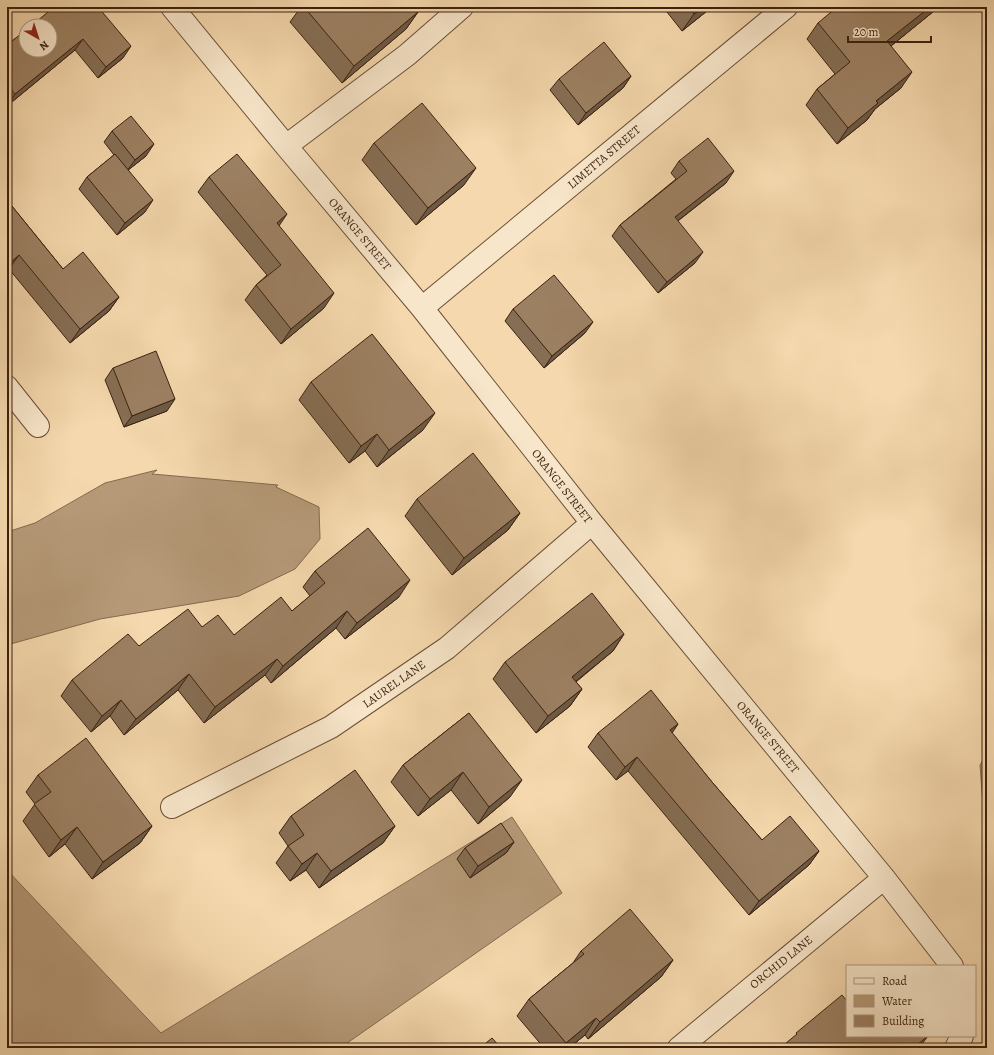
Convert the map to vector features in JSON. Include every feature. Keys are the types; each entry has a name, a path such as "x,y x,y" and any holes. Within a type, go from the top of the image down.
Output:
{"street":[{"name":"ORANGE STREET","path":"172,7 422,308 592,523 884,878 951,965"},
{"path":"286,146 407,55 462,7"},
{"name":"LIMETTA STREET","path":"422,308 786,7"},
{"path":"7,387 38,426"},
{"name":"LAUREL LANE","path":"172,807 331,727 447,648 592,523"},
{"name":"ORCHID LANE","path":"679,1048 884,878"},
{"path":"956,1048 962,1037"}],"water":[{"path":"157,470 152,474 278,485 276,487 319,507 320,539 295,569 239,596 100,619 7,645 7,532 35,523 105,483"},
{"path":"987,754 987,858 980,765"},
{"path":"512,817 562,893 340,1048 7,1048 7,870 161,1033"}],"building":[{"path":"54,7 98,7 131,46 106,67 83,39 15,94 7,85 7,45 18,36 18,58 58,58 58,18 41,18"},
{"path":"304,7 414,7 418,12 354,66"},
{"path":"689,7 703,7 694,14"},
{"path":"837,7 860,7 863,11 868,7 930,7 887,41 912,72 876,101 878,103 848,128 817,89 850,62 818,23"},
{"path":"604,42 631,76 586,113 559,79"},
{"path":"422,103 476,168 428,208 374,143"},
{"path":"131,116 154,144 135,160 112,131"},
{"path":"708,138 734,171 675,217 703,252 667,282 620,225 687,171 679,161"},
{"path":"115,154 153,200 125,223 87,177"},
{"path":"237,154 287,214 277,223 334,293 291,329 256,285 281,265 209,177"},
{"path":"7,200 63,269 83,252 119,297 80,329 19,255 11,262 7,257"},
{"path":"554,275 593,322 552,356 513,309"},
{"path":"372,334 435,413 389,450 377,434 361,446 311,382"},
{"path":"156,351 175,399 132,416 113,368"},
{"path":"473,453 520,513 464,558 417,499"},
{"path":"368,528 410,580 357,623 347,611 283,666 277,659 215,707 189,674 136,719 121,700 102,716 72,680 128,634 139,646 188,609 202,627 218,615 234,635 281,597 292,611 325,583 315,571"},
{"path":"592,593 624,634 572,677 582,689 548,716 505,662"},
{"path":"651,690 678,724 670,730 762,840 790,816 819,851 759,901 637,757 625,767 598,733"},
{"path":"469,713 522,780 489,807 463,772 430,799 403,765"},
{"path":"86,738 152,826 103,862 77,827 61,840 34,804 51,792 38,775"},
{"path":"355,770 395,826 331,871 317,853 302,864 288,846 304,835 291,816"},
{"path":"501,823 514,842 478,866 465,848"},
{"path":"630,909 673,960 600,1022 596,1018 566,1043 529,999 584,954 581,951"},
{"path":"842,995 846,1000 846,1037 927,1037 913,1048 780,1048 797,1034 796,1033"},
{"path":"492,1038 501,1048 480,1048"}]}
